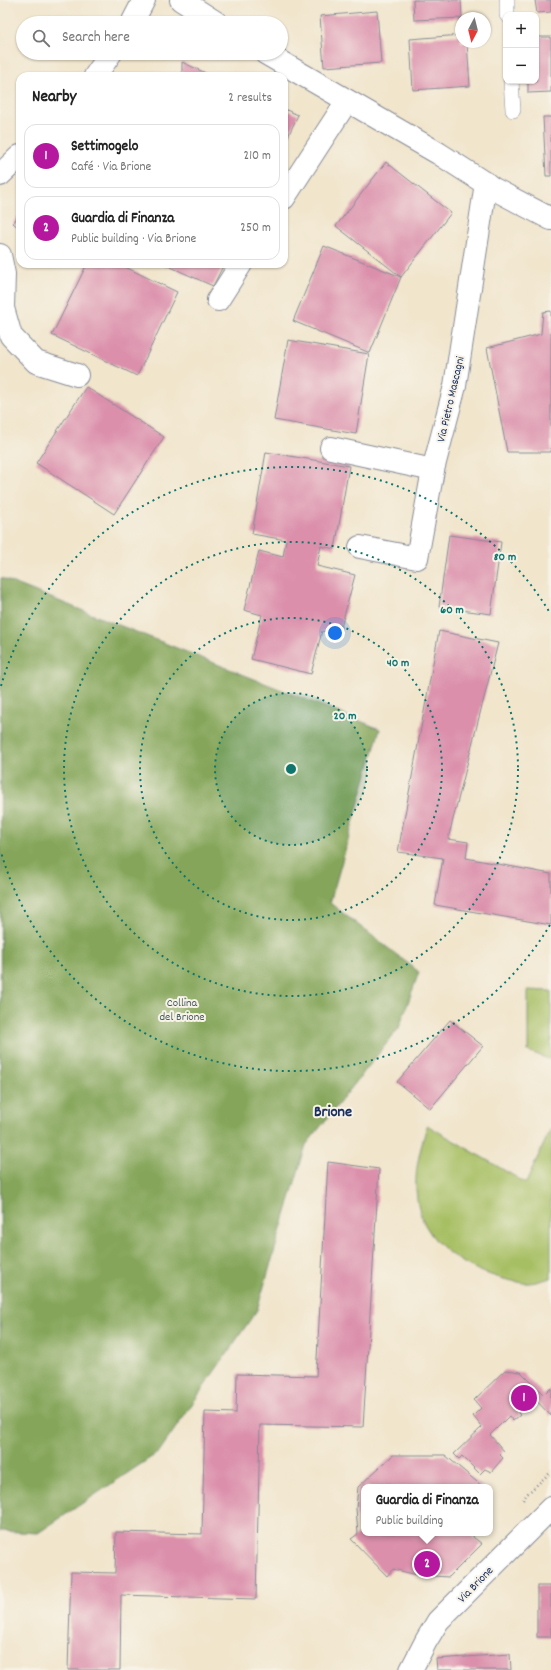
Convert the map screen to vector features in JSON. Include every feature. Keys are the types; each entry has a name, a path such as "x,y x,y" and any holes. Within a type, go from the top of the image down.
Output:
{"street":[{"path":"136,16 144,0"},
{"path":"181,0 207,16"},
{"path":"98,72 106,60"},
{"path":"277,60 438,153 486,183 551,219"},
{"path":"288,192 347,101"},
{"path":"0,175 16,160"},
{"name":"Via Pietro Mascagni","path":"360,547 417,558 433,470 455,386 486,183"},
{"path":"0,255 4,274 3,308 11,336 36,362 77,375"},
{"path":"218,300 238,268"},
{"path":"331,448 433,470"},
{"name":"Via Brione","path":"411,1670 438,1621 551,1508"}],"lane":[{"path":"506,0 507,12"},
{"path":"511,84 513,110"}],"green space":[{"name":"Collina del Brione","path":"1,578 380,729 330,903 419,972 399,1028 306,1145 257,1310 159,1452 38,1533 0,1531"},
{"path":"528,990 551,991 551,1060 528,1051"},
{"path":"427,1125 526,1183 551,1128 551,1278 524,1283 489,1275 456,1258 430,1233 421,1217 416,1189 418,1162"}],"building":[{"path":"413,0 461,0 462,12 455,12 455,18 414,20"},
{"path":"535,0 551,0 551,12 537,12"},
{"path":"377,11 381,63 324,67 320,16"},
{"path":"455,35 455,48 467,48 470,86 413,90 410,39"},
{"path":"539,37 551,37 551,92 528,93 528,84 539,84"},
{"path":"182,62 203,72 182,72"},
{"path":"288,111 298,115 288,136"},
{"path":"543,117 551,117 551,176 546,176"},
{"path":"386,162 451,213 401,277 336,226"},
{"path":"324,246 401,277 370,353 293,321"},
{"path":"85,268 127,268 177,292 137,376 52,335"},
{"path":"173,268 222,268 213,286"},
{"path":"551,311 551,452 507,452 487,348 541,334 543,312"},
{"path":"288,340 369,354 356,434 274,420"},
{"path":"86,387 164,437 114,514 36,463"},
{"path":"266,452 349,466 335,549 321,546 317,566 355,575 339,635 322,631 311,674 251,659 262,615 244,610 259,551 283,557 286,540 252,534"},
{"path":"449,535 501,542 491,614 439,607"},
{"path":"439,631 498,643 448,839 468,842 466,858 551,874 551,925 435,905 443,858 398,852"},
{"path":"450,1020 483,1046 430,1109 397,1082"},
{"path":"328,1162 379,1169 363,1427 260,1425 256,1599 121,1595 120,1670 68,1670 71,1572 115,1573 116,1532 202,1534 205,1412 236,1413 237,1374 316,1376"},
{"path":"505,1370 521,1372 544,1395 551,1388 551,1416 531,1395 523,1403 525,1406 518,1413 520,1415 513,1421 509,1416 490,1435 504,1451 500,1455 503,1458 491,1472 485,1469 480,1474 462,1456 459,1459 454,1454 482,1427 473,1416 481,1408 474,1400"},
{"path":"393,1455 445,1455 479,1484 361,1484"},
{"path":"361,1484 361,1536 473,1536 482,1544 449,1577 417,1575 393,1569 387,1576 351,1539 358,1534 356,1508 358,1487"},
{"path":"537,1586 551,1586 551,1637 537,1637"},
{"path":"510,1654 511,1670 437,1670 436,1659"}],"place":[{"name":"Settimogelo","path":"524,1398"},
{"name":"Guardia di Finanza","path":"427,1564"}],"district":[{"name":"Brione","path":"333,1110"}]}
